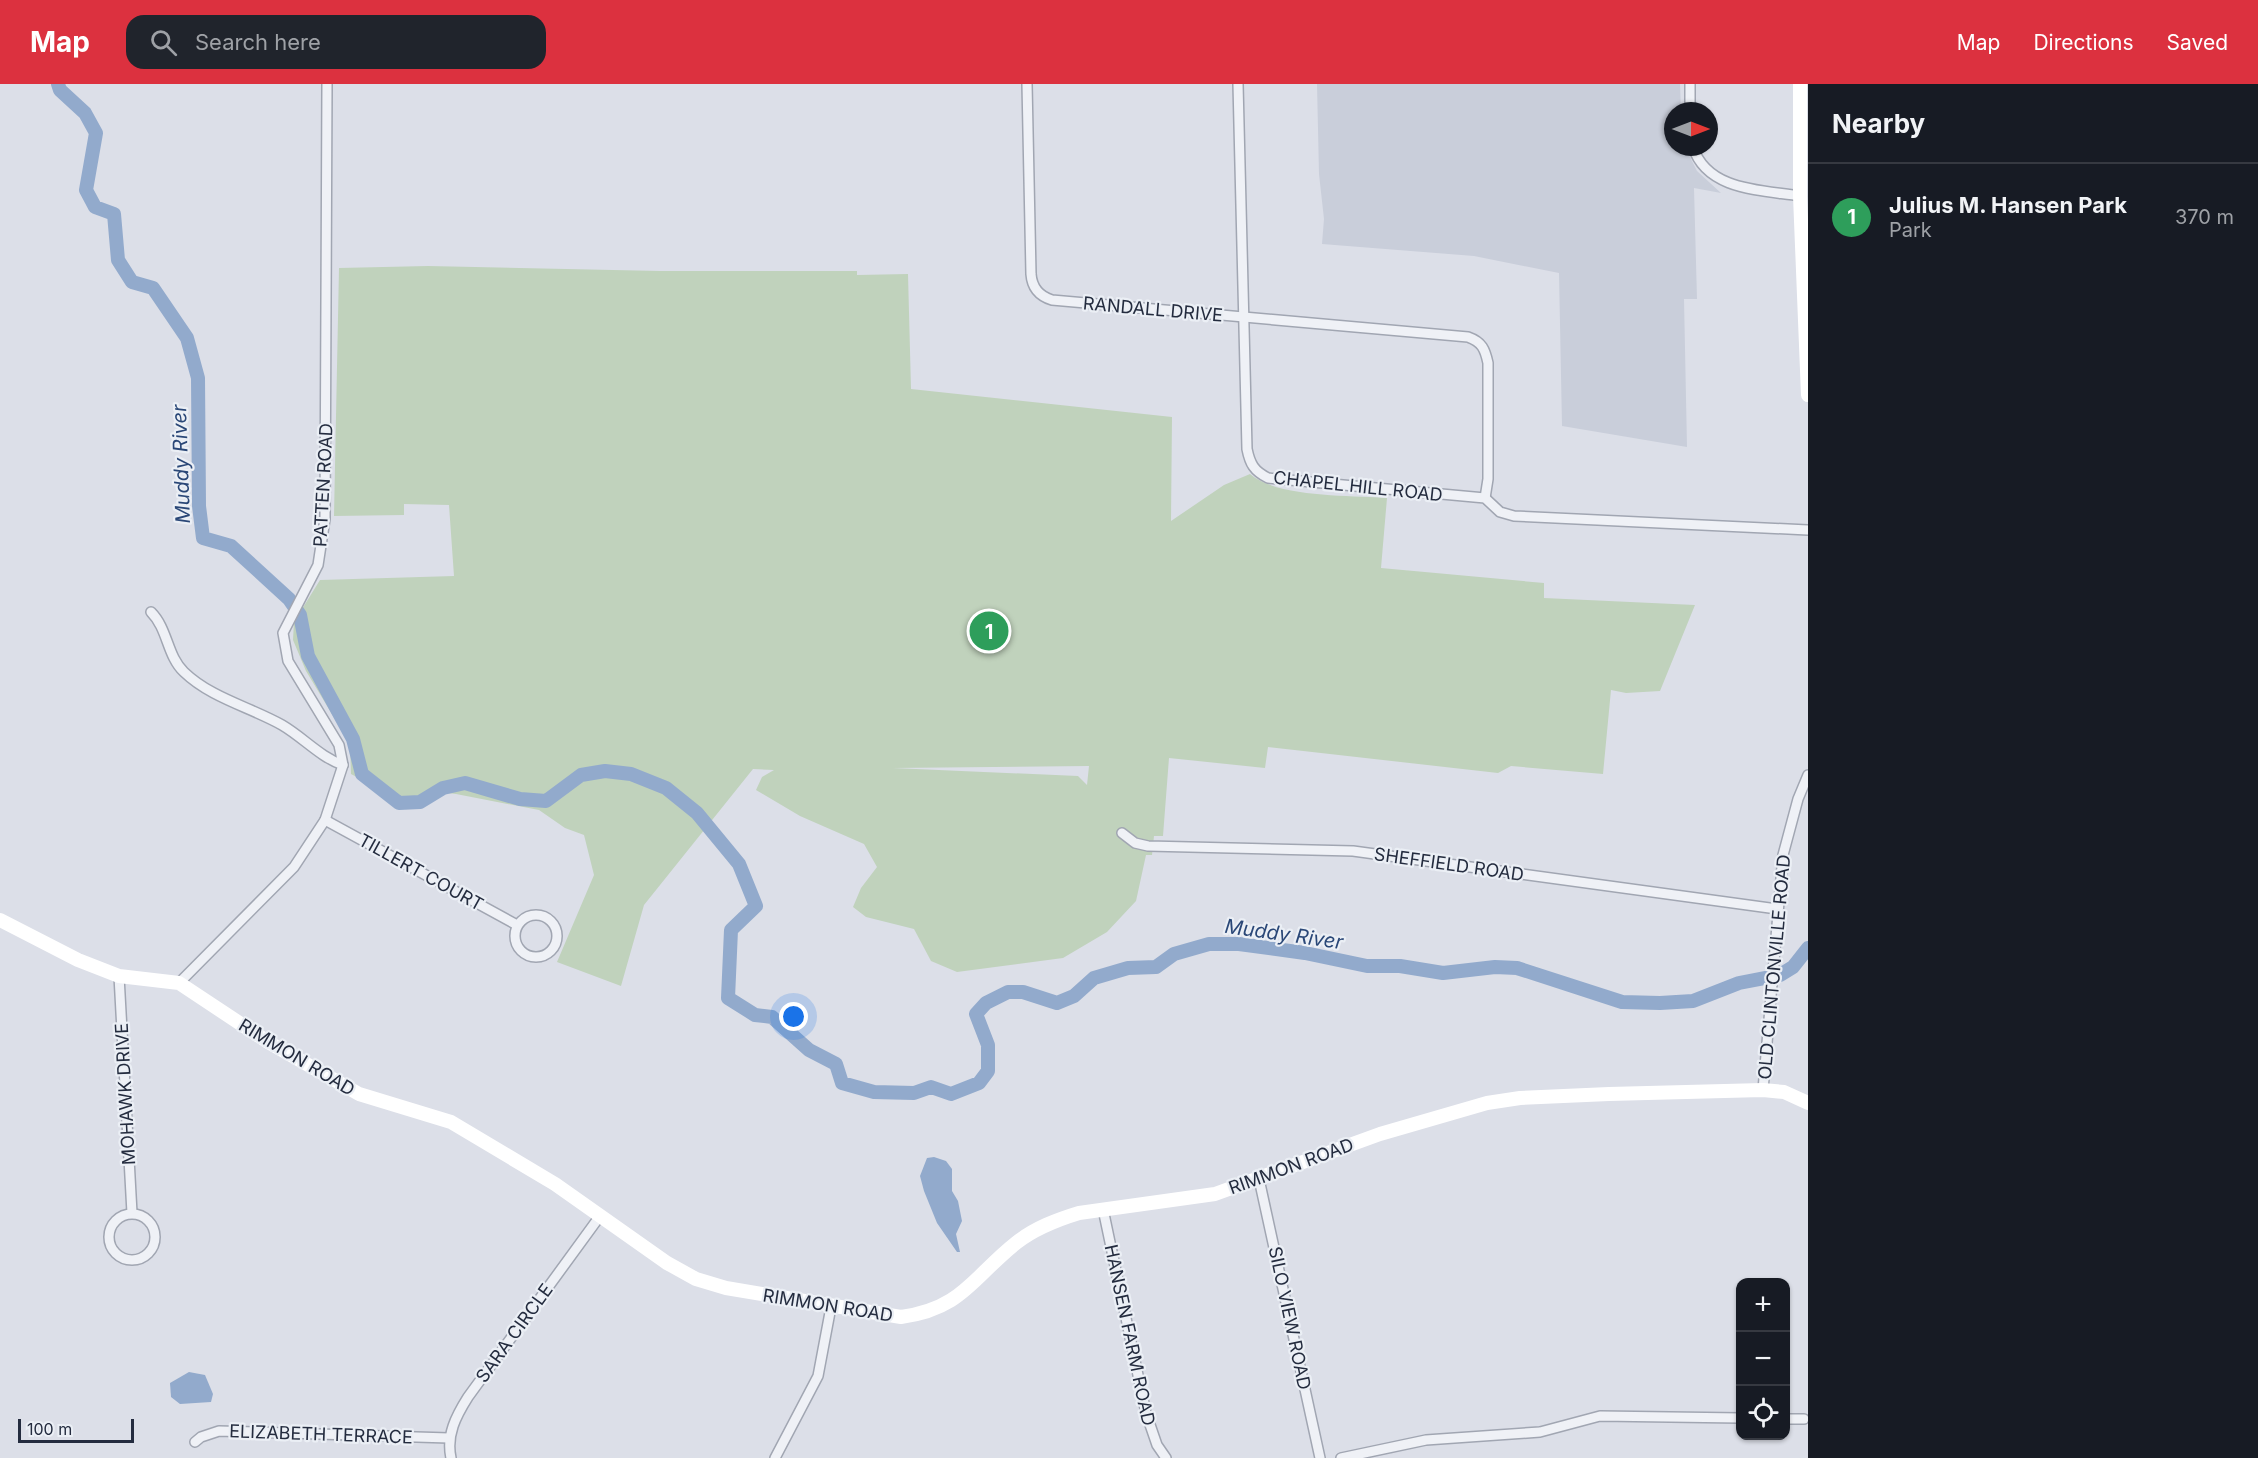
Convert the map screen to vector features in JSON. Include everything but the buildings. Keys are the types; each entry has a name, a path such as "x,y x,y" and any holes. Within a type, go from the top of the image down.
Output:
{"street":[{"name":"PATTEN ROAD","path":"327,84 325,519 318,565 283,633 288,661 339,745 343,765"},
{"name":"RANDALL DRIVE","path":"1027,84 1030,274 1036,291 1052,300 1468,337 1479,341 1486,350 1488,363 1488,479 1485,498"},
{"name":"CHAPEL HILL ROAD","path":"1238,84 1247,449 1250,463 1257,473 1268,478 1485,498 1500,512 1514,516 1808,530"},
{"path":"1690,84 1690,102"},
{"path":"1800,84 1800,196 1805,266 1808,395"},
{"path":"1698,156 1707,171 1724,182 1800,196"},
{"path":"151,612 159,620 173,655 183,671 203,687 279,723 304,738 326,759 343,765 325,820 294,867 179,983"},
{"name":"OLD CLINTONVILLE ROAD","path":"1763,1090 1783,855 1798,799 1808,775"},
{"name":"TILLERT COURT","path":"325,820 517,925"},
{"name":"SHEFFIELD ROAD","path":"1122,833 1135,843 1148,846 1353,851 1777,909"},
{"path":"541,915 547,918 552,922 557,935 553,948 541,957 527,956 521,952 514,939 517,925 527,916 541,915"},
{"name":"RIMMON ROAD","path":"0,920 78,960 119,976 179,983 268,1042 359,1094 451,1122 555,1184 667,1263 696,1279 726,1288 901,1317 923,1314 945,1306 962,1294 1015,1243 1035,1229 1079,1213 1215,1194 1380,1134 1487,1103 1520,1098 1763,1090 1784,1092 1808,1103"},
{"name":"MOHAWK DRIVE","path":"119,976 132,1213"},
{"name":"SILO VIEW ROAD","path":"1259,1179 1320,1458"},
{"name":"HANSEN FARM ROAD","path":"1103,1209 1146,1413 1157,1445 1166,1458"},
{"path":"132,1213 148,1220 155,1236 149,1252 134,1260 119,1256 112,1248 109,1239 110,1229 116,1220 132,1213"},
{"name":"SARA CIRCLE","path":"451,1458 449,1438 457,1415 468,1397 600,1216"},
{"path":"775,1458 818,1376 831,1307"},
{"path":"1341,1458 1426,1440 1540,1432 1600,1416 1736,1418"},
{"path":"1790,1419 1804,1419"},
{"name":"ELIZABETH TERRACE","path":"195,1442 201,1437 219,1431 449,1438"}],"shaded area":[{"path":"1317,84 1680,84 1681,102 1664,102 1664,156 1690,156 1697,171 1721,193 1694,188 1697,299 1684,299 1687,447 1562,426 1559,273 1474,256 1322,244 1324,219 1319,174"}],"green space":[{"path":"428,266 660,271 857,271 857,275 908,274 911,389 1172,417 1171,521 1224,485 1250,474 1262,482 1296,491 1387,498 1381,568 1544,583 1544,598 1695,605 1660,691 1626,693 1611,690 1603,774 1511,766 1498,773 1268,747 1265,768 1169,758 1163,836 1154,836 1152,855 1146,855 1136,901 1107,932 1063,958 957,972 931,961 914,929 866,917 853,907 861,888 877,867 864,844 800,816 756,790 762,777 774,770 753,769 644,905 621,986 557,962 594,875 584,835 565,828 539,810 456,794 439,792 407,804 351,774 350,744 306,671 293,640 294,622 320,580 454,576 449,505 404,504 404,515 334,516 339,268","holes":["1089,766 1087,785 1078,776 893,768"]}],"water":[{"path":"934,1157 946,1161 952,1169 952,1191 958,1201 962,1221 956,1234 960,1252 957,1252 937,1223 924,1191 920,1176 927,1158"},
{"path":"189,1372 205,1375 213,1394 211,1402 180,1404 171,1397 170,1383"}],"waterway":[{"name":"Muddy River","path":"58,84 60,90 85,113 96,133 86,190 95,207 114,214 118,260 132,282 153,288 187,338 198,378 199,506 203,538 231,546 289,599 300,615 308,656 353,739 362,774 399,803 420,802 443,788 465,783 520,799 546,801 581,775 605,771 631,774 666,788 697,813 739,864 756,906 731,930 728,998 755,1015 772,1017 809,1050 836,1064 842,1083 874,1092 914,1093 931,1087 951,1094 979,1083 988,1071 988,1045 976,1014 986,1003 1008,992 1023,992 1057,1003 1074,996 1094,978 1128,968 1156,967 1174,954 1209,944 1239,944 1305,953 1367,966 1400,966 1443,973 1495,967 1517,968 1622,1002 1660,1003 1693,1001 1739,983 1780,975 1793,967 1808,948"}],"place":[{"name":"Julius M. Hansen Park","path":"989,631"}]}
